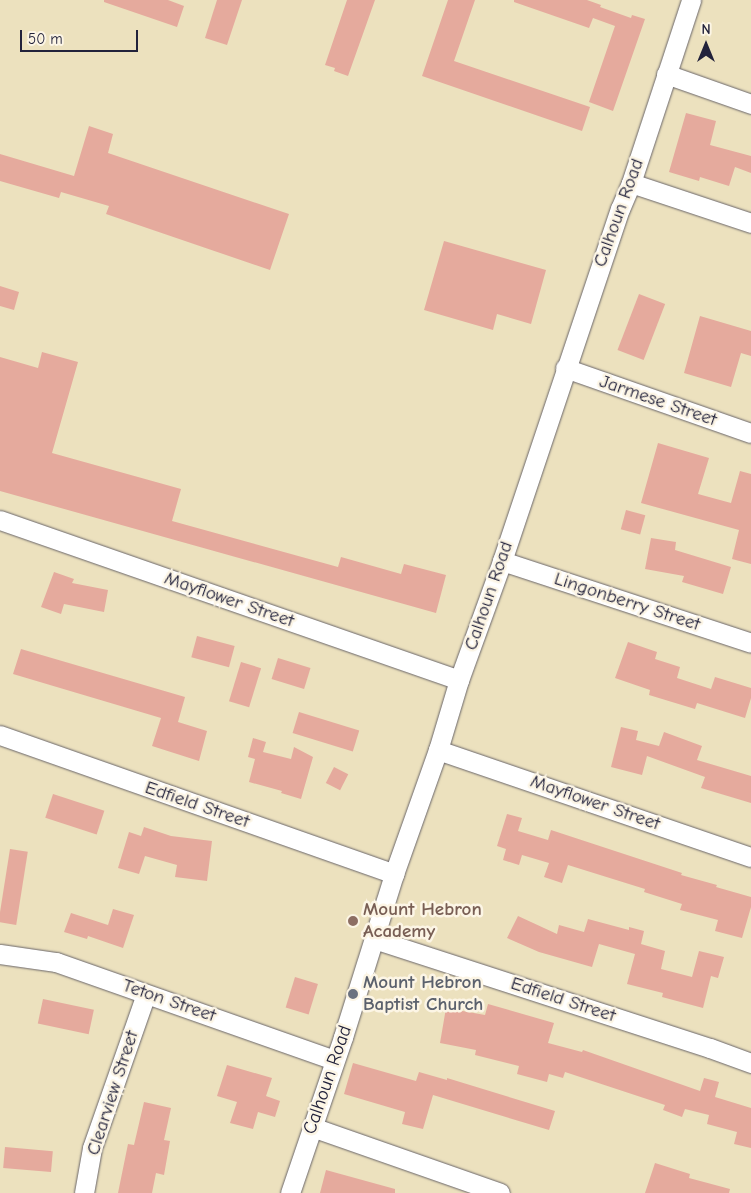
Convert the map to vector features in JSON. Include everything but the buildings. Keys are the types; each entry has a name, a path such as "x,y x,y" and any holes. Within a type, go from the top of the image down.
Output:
{"street":[{"name":"Calhoun Road","path":"290,1193 394,874 438,750 459,680 502,560 620,209 631,183 691,0"},
{"path":"666,74 751,104"},
{"path":"631,183 751,223"},
{"name":"Jarmese Street","path":"565,368 751,433"},
{"name":"Mayflower Street","path":"0,520 459,680"},
{"name":"Lingonberry Street","path":"502,560 751,644"},
{"name":"Edfield Street","path":"0,735 394,874"},
{"name":"Mayflower Street","path":"438,750 751,856"},
{"name":"Edfield Street","path":"374,939 751,1063"},
{"name":"Teton Street","path":"0,954 56,962 334,1060"},
{"name":"Clearview Street","path":"84,1193 92,1148 146,994"},
{"path":"312,1127 500,1193"}],"place":[{"name":"Mount Hebron Academy","path":"353,921"},
{"name":"Mount Hebron Baptist Church","path":"353,994"}]}
